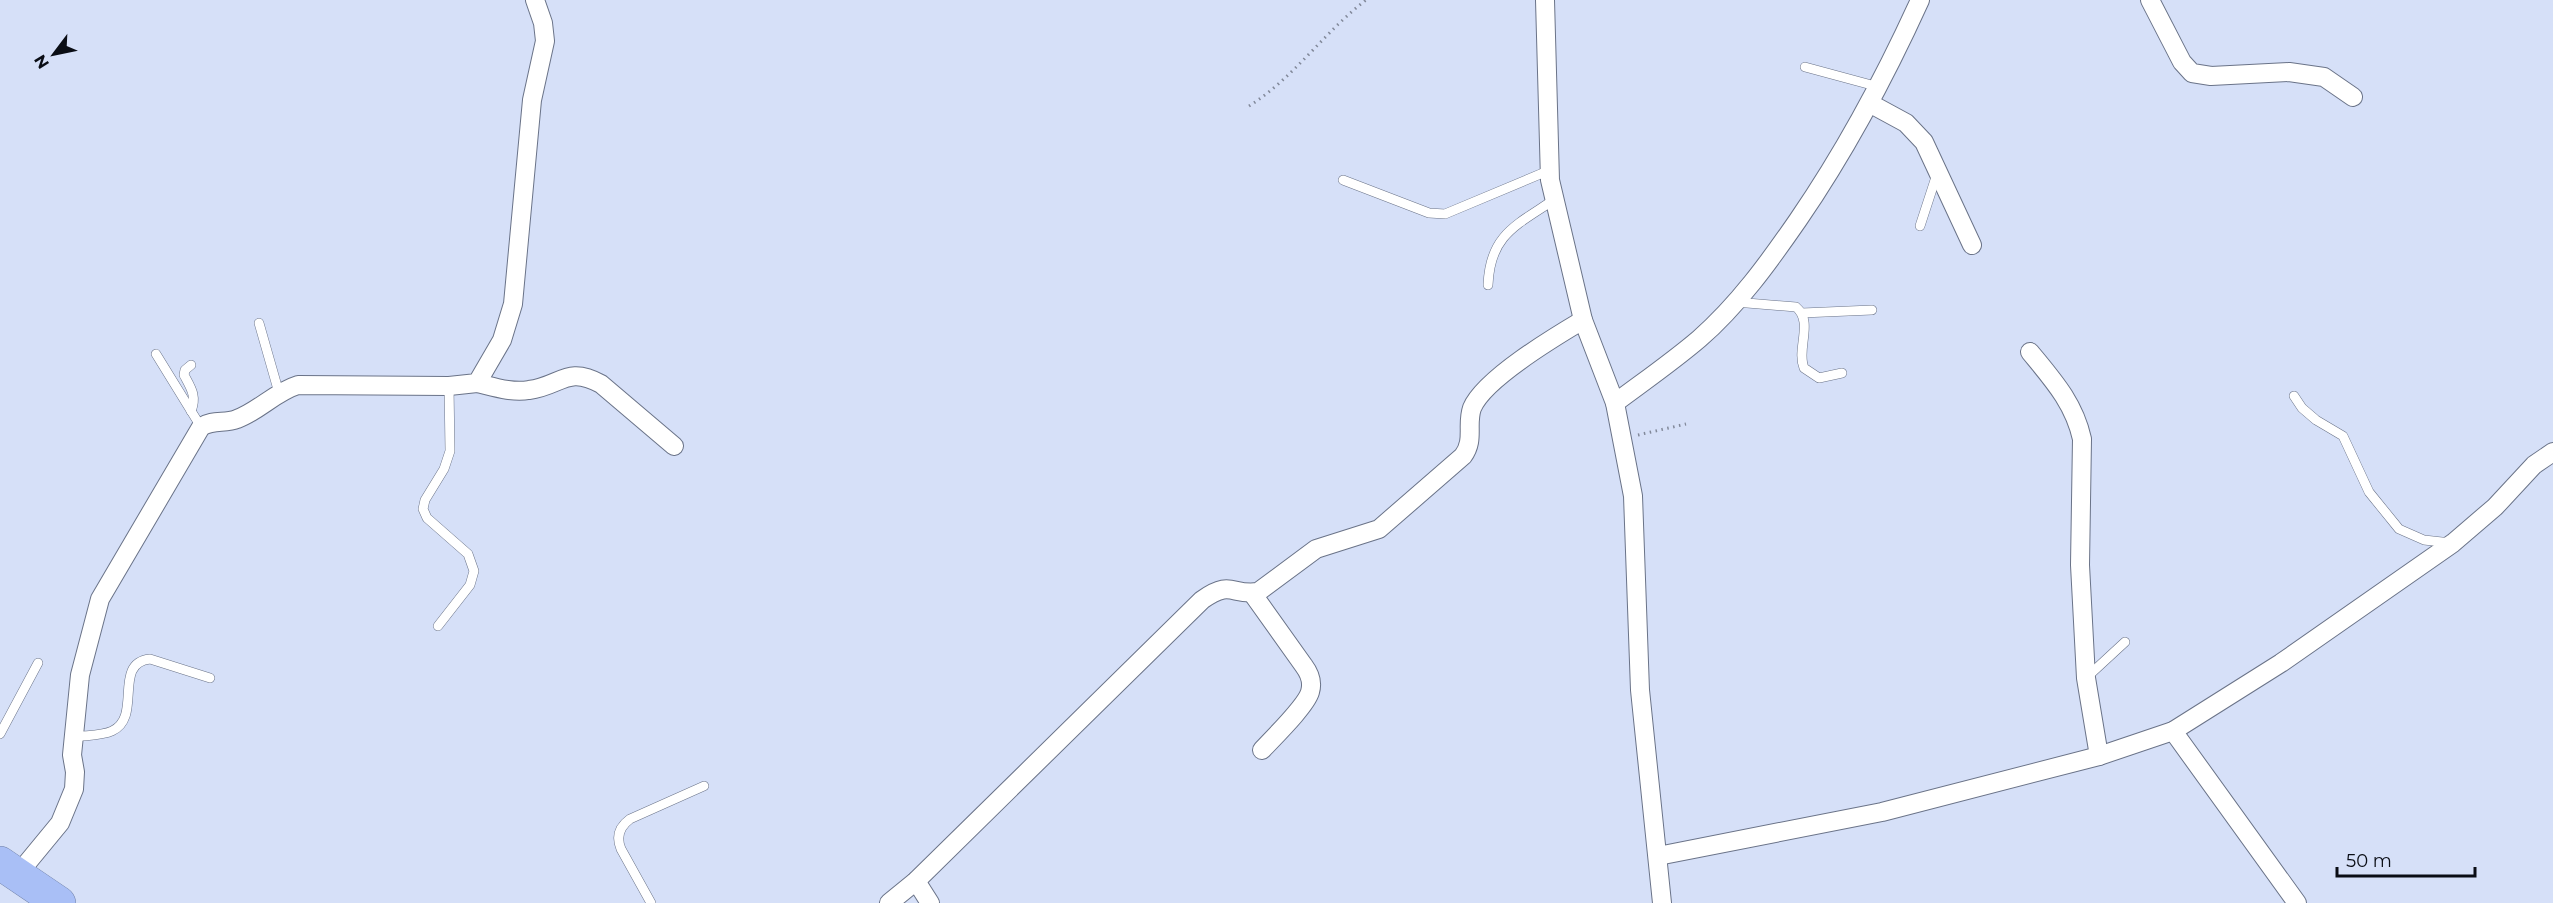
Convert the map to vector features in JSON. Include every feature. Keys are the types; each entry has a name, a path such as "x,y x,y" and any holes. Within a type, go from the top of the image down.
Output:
{"highway":[{"path":"9,868 59,903"}],"street":[{"path":"477,383 502,340 513,304 532,100 545,41 543,23 535,0"},
{"path":"1545,0 1550,170 1555,199 1583,320 1615,403 1634,496 1641,690 1662,903"},
{"path":"1615,403 1699,338 1735,302 1782,243 1819,189 1875,95 1920,0"},
{"path":"2150,0 2181,62 2192,73 2211,76 2289,72 2324,77 2353,97"},
{"path":"1875,95 1924,142 1972,245"},
{"path":"889,903 916,881 1202,600 1212,592 1226,588 1252,593 1264,590 1316,549 1369,533 1389,522 1468,449 1471,442 1470,414 1480,395 1533,351 1583,320"},
{"path":"2030,352 2064,393 2078,423 2082,440 2084,460 2080,565 2086,678 2099,756"},
{"path":"9,868 60,823 74,789 74,737 80,675 100,599 196,419 208,422 235,420 279,393 298,385 449,386 477,383 523,391 540,388 570,375 588,377 601,384 675,446"},
{"path":"1658,855 1882,812 2099,756 2173,731 2281,663 2453,543 2495,507 2534,465 2553,452"},
{"path":"1252,593 1304,666 1311,686 1308,698 1262,750"},
{"path":"2173,731 2296,903"},
{"path":"916,881 930,903"}],"lane":[{"path":"1805,67 1875,95"},
{"path":"1920,226 1938,169"},
{"path":"1343,180 1429,213 1445,214 1550,170"},
{"path":"1488,285 1489,265 1501,239 1518,224 1555,199"},
{"path":"1735,302 1792,305 1802,313 1804,321 1801,358 1804,368 1819,378 1842,373"},
{"path":"1802,313 1872,310"},
{"path":"258,323 279,393"},
{"path":"156,354 196,419"},
{"path":"191,365 185,370 184,375 194,393 196,419"},
{"path":"438,626 470,585 474,571 468,554 427,518 423,509 425,500 444,470 450,451 449,386"},
{"path":"2294,396 2302,408 2316,420 2343,436 2369,492 2399,529 2424,540 2453,543"},
{"path":"2086,678 2125,642"},
{"path":"74,737 110,732 123,722 129,707 129,676 135,666 144,660 150,659 210,678"},
{"path":"0,734 38,663"},
{"path":"651,903 618,842 621,828 630,819 704,786"}],"path":[{"path":"1249,106 1264,97 1366,0"},
{"path":"1622,438 1686,424"}]}
